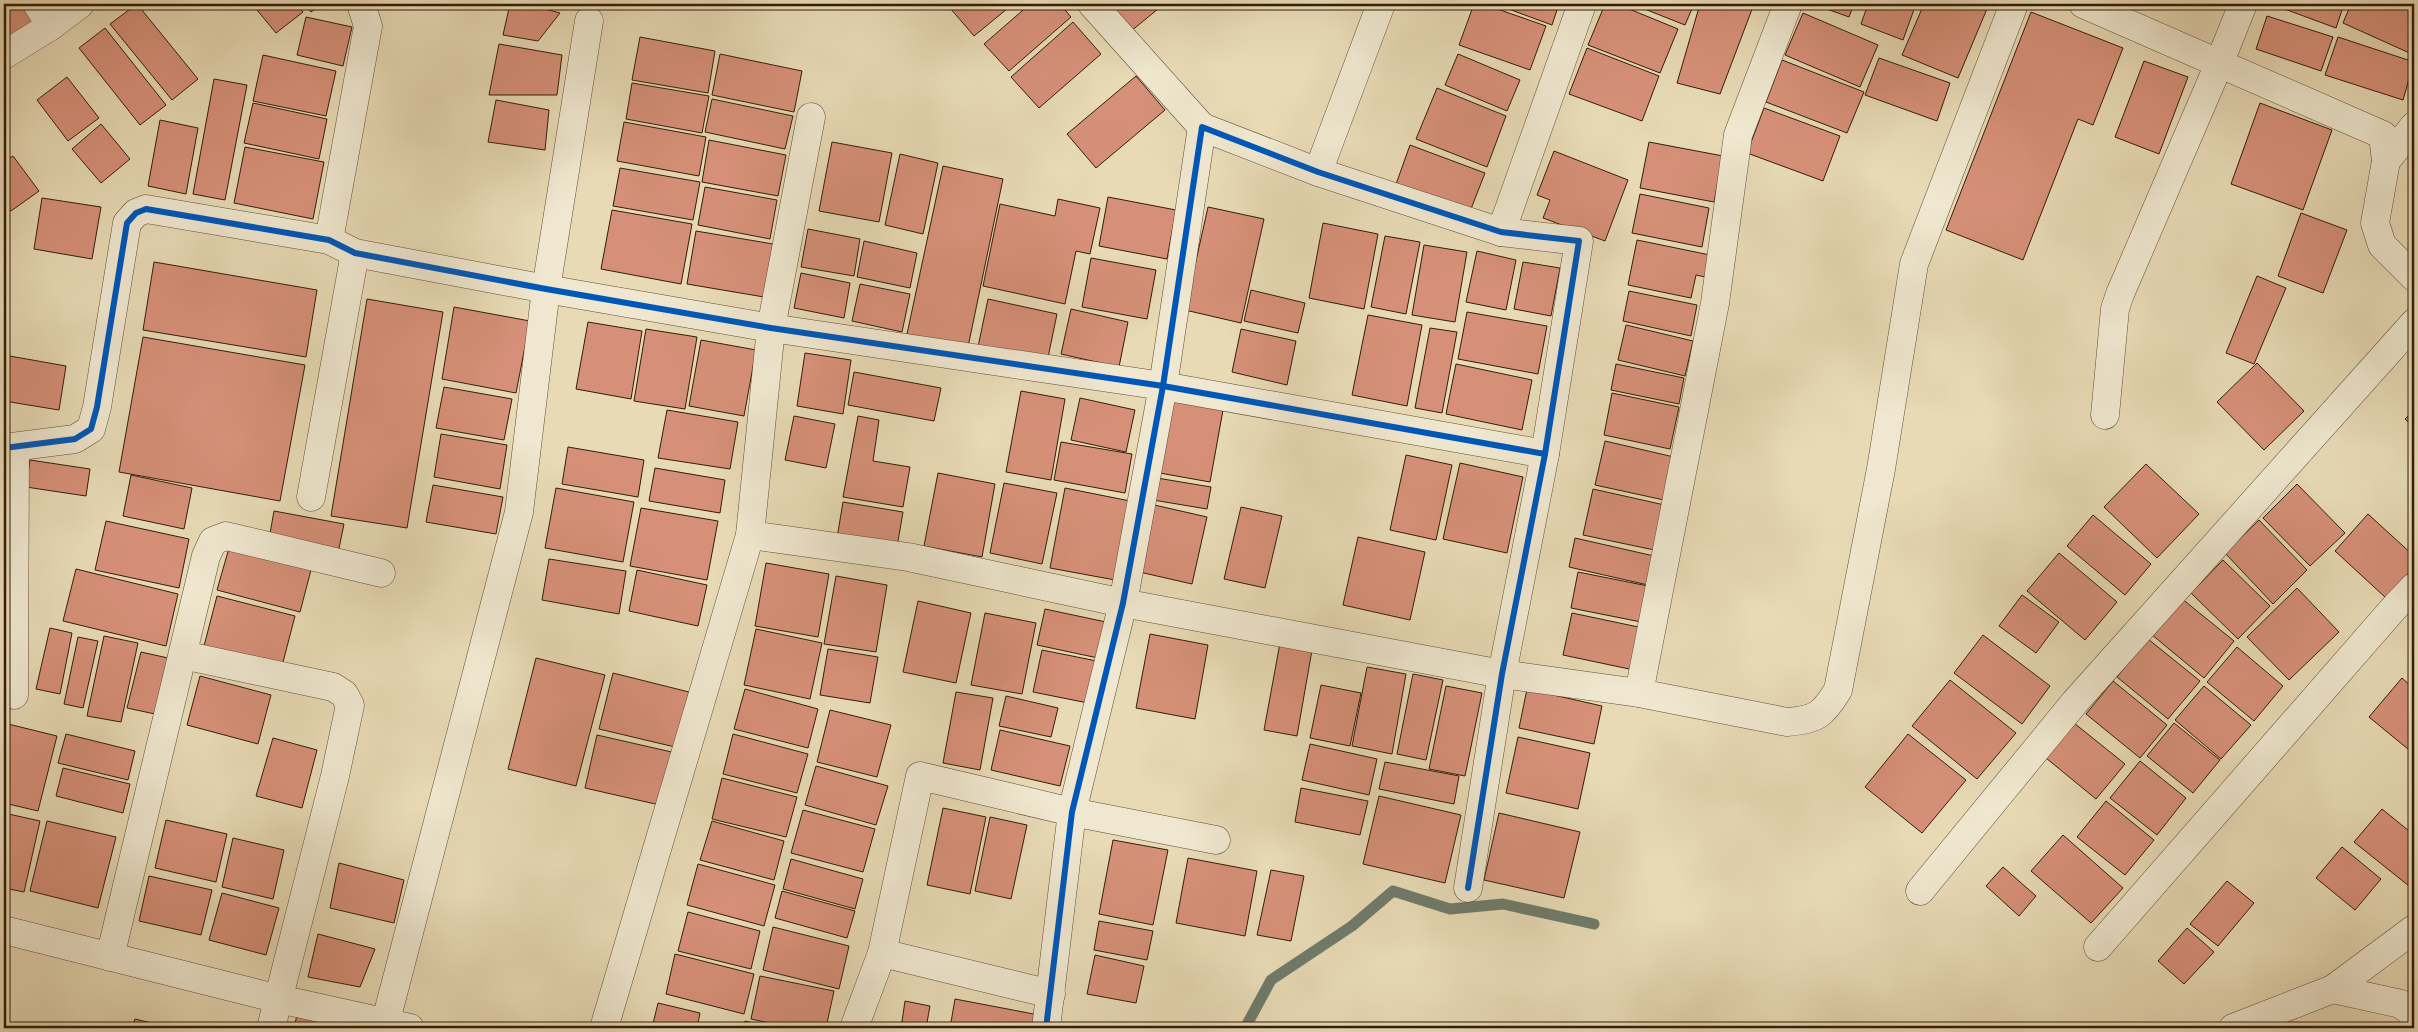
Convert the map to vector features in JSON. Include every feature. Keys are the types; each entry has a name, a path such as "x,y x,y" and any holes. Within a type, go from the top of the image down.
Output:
{"street":[{"path":"4,55 44,15 80,4"},
{"path":"329,240 368,26 362,4"},
{"path":"1092,4 1202,127 1318,172 1501,232 1579,240 1545,454 1502,674 1468,888"},
{"path":"1318,172 1381,4"},
{"path":"1501,232 1582,4"},
{"path":"1639,693 1715,303 1738,135 1788,4"},
{"path":"750,534 908,557 1123,603 1502,674 1639,693 1787,722 1809,721 1827,709 1838,690 1881,469 1914,264 2014,4"},
{"path":"2083,4 2383,135 2386,161 2376,223 2382,245 2414,277"},
{"path":"2105,415 2115,309 2120,294 2220,64 2243,4"},
{"path":"4,930 393,1026 519,512 546,289 589,20"},
{"path":"604,1028 750,534 771,328 811,117"},
{"path":"2386,161 2414,126"},
{"path":"1046,1028 1072,812 1123,603 1163,386 1202,127"},
{"path":"14,695 10,448 74,439 91,429 97,407 127,223 136,212 146,209 329,240 355,253 546,289 771,328 1163,386 1545,454"},
{"path":"311,496 355,253"},
{"path":"1920,891 2075,702 2414,323"},
{"path":"110,957 206,556 214,541 226,536 381,573"},
{"path":"2098,947 2414,587"},
{"path":"183,655 333,687 344,694 350,705 335,776 272,1028"},
{"path":"854,1028 882,953 920,776 1072,812 1216,840"},
{"path":"2233,1028 2332,989 2414,928"},
{"path":"882,953 1051,994"},
{"path":"2332,989 2407,1016"}],"building":[{"path":"4,4 21,4 38,24 15,44 4,31"},
{"path":"137,4 198,79 172,100 110,24"},
{"path":"252,4 297,4 303,12 276,33"},
{"path":"305,4 322,4 311,12"},
{"path":"510,4 526,4 560,13 538,41 503,35"},
{"path":"956,4 1013,4 974,36 950,8"},
{"path":"1030,4 1060,4 1071,17 1009,71 984,44"},
{"path":"1106,4 1164,4 1130,32"},
{"path":"1474,4 1483,4 1546,26 1530,70 1459,45"},
{"path":"1495,4 1559,4 1552,25"},
{"path":"1605,4 1617,4 1678,29 1660,73 1588,45"},
{"path":"1632,4 1694,4 1685,25"},
{"path":"1700,4 1754,4 1720,94 1677,83"},
{"path":"1813,4 1854,4 1849,17"},
{"path":"1868,4 1916,4 1903,40 1861,24"},
{"path":"1924,4 1989,4 1958,78 1902,55"},
{"path":"2271,4 2344,4 2336,28"},
{"path":"2351,4 2401,4 2414,9 2414,55 2343,23"},
{"path":"2031,12 2123,48 2093,125 2078,119 2023,260 1946,230"},
{"path":"1803,13 1878,45 1860,87 1785,55"},
{"path":"2267,16 2333,37 2321,71 2256,49"},
{"path":"306,17 352,27 343,66 297,55"},
{"path":"1073,22 1101,54 1039,108 1011,77"},
{"path":"105,28 166,105 140,125 79,48"},
{"path":"640,37 715,51 708,93 632,80"},
{"path":"2338,37 2414,62 2403,100 2325,75"},
{"path":"499,44 562,55 557,95 489,95"},
{"path":"1587,48 1659,76 1642,121 1569,94"},
{"path":"720,54 802,71 794,112 712,95"},
{"path":"1458,54 1520,80 1507,111 1445,85"},
{"path":"263,55 336,71 326,116 253,101"},
{"path":"1879,58 1950,83 1937,121 1865,95"},
{"path":"1782,60 1864,92 1847,133 1766,102"},
{"path":"2144,61 2188,77 2159,154 2115,137"},
{"path":"1136,76 1165,110 1096,168 1067,134"},
{"path":"67,77 99,118 68,141 37,100"},
{"path":"214,79 247,85 225,200 193,194"},
{"path":"632,83 709,96 702,133 626,119"},
{"path":"1437,88 1506,116 1487,167 1416,139"},
{"path":"712,99 793,116 785,149 705,132"},
{"path":"496,100 549,110 545,150 488,142"},
{"path":"253,103 327,119 319,159 244,143"},
{"path":"2260,103 2332,130 2303,210 2231,184"},
{"path":"1764,108 1840,136 1823,181 1747,153"},
{"path":"160,120 198,128 186,194 148,186"},
{"path":"624,122 706,137 699,176 617,161"},
{"path":"101,124 130,159 101,183 72,149"},
{"path":"709,140 786,155 778,196 702,182"},
{"path":"832,142 892,153 879,222 819,211"},
{"path":"1649,142 1723,156 1714,202 1640,188"},
{"path":"1410,145 1485,173 1469,214 1395,187"},
{"path":"245,147 324,162 313,219 234,203"},
{"path":"1554,151 1628,180 1605,241 1543,218 1550,200 1537,195"},
{"path":"900,154 938,163 923,234 885,225"},
{"path":"13,156 39,191 11,211 4,202 4,162"},
{"path":"943,166 1003,179 968,347 907,334"},
{"path":"620,168 700,182 693,220 613,206"},
{"path":"705,187 777,200 770,239 698,225"},
{"path":"1640,194 1709,208 1702,247 1632,233"},
{"path":"1108,197 1176,210 1167,259 1099,246"},
{"path":"42,198 101,207 92,259 34,249"},
{"path":"1058,199 1100,208 1090,254 1076,251 1065,304 983,286 1000,204 1055,216"},
{"path":"1208,207 1264,219 1241,323 1185,310"},
{"path":"612,210 692,224 681,284 601,269"},
{"path":"2301,213 2347,230 2323,293 2278,276"},
{"path":"1323,223 1378,234 1364,309 1309,298"},
{"path":"808,229 860,239 854,276 801,267"},
{"path":"696,231 773,244 764,297 687,284"},
{"path":"1385,236 1420,242 1406,314 1371,307"},
{"path":"1637,240 1710,255 1705,277 1696,275 1691,298 1628,285"},
{"path":"864,241 917,253 910,288 857,277"},
{"path":"1424,245 1467,252 1455,322 1412,315"},
{"path":"1477,251 1516,260 1506,310 1466,302"},
{"path":"1091,258 1156,270 1147,319 1082,307"},
{"path":"154,262 317,290 306,357 143,330"},
{"path":"1523,262 1560,268 1551,316 1514,309"},
{"path":"801,273 850,283 844,318 794,308"},
{"path":"2257,276 2286,288 2254,364 2226,353"},
{"path":"860,284 910,294 902,332 852,321"},
{"path":"1251,290 1305,303 1298,333 1244,321"},
{"path":"1629,291 1697,305 1691,336 1623,321"},
{"path":"367,299 443,312 407,528 331,516"},
{"path":"988,299 1057,314 1047,362 978,347"},
{"path":"454,307 530,321 516,393 442,379"},
{"path":"1071,309 1128,322 1119,367 1061,354"},
{"path":"1467,312 1547,326 1538,374 1458,359"},
{"path":"1368,315 1422,325 1407,406 1352,395"},
{"path":"588,322 642,331 631,399 576,389"},
{"path":"1626,325 1693,341 1685,376 1618,360"},
{"path":"1430,328 1457,332 1442,413 1415,408"},
{"path":"646,329 697,337 685,409 634,401"},
{"path":"1241,329 1296,341 1287,385 1232,372"},
{"path":"143,337 305,365 280,501 119,472"},
{"path":"701,340 756,350 744,416 689,406"},
{"path":"805,353 851,360 843,414 797,406"},
{"path":"4,355 66,366 59,410 4,401"},
{"path":"2257,363 2304,411 2264,450 2217,402"},
{"path":"1456,364 1532,380 1522,430 1446,414"},
{"path":"1616,364 1684,378 1679,404 1611,390"},
{"path":"854,372 941,388 934,421 848,405"},
{"path":"444,387 512,399 504,440 436,428"},
{"path":"1021,391 1065,399 1051,480 1006,472"},
{"path":"1612,393 1679,407 1670,449 1604,435"},
{"path":"1080,398 1135,410 1126,452 1071,440"},
{"path":"1167,399 1223,410 1210,482 1154,472"},
{"path":"667,410 738,422 730,469 658,458"},
{"path":"2414,410 2414,427 2405,419"},
{"path":"794,416 835,424 826,468 785,460"},
{"path":"858,416 879,420 873,461 910,467 903,507 843,497"},
{"path":"441,434 507,445 500,489 434,477"},
{"path":"1605,441 1674,457 1664,500 1595,485"},
{"path":"1061,442 1132,454 1125,493 1054,480"},
{"path":"568,447 644,460 638,497 562,484"},
{"path":"1406,455 1452,465 1436,540 1390,530"},
{"path":"30,460 90,469 86,496 26,487"},
{"path":"1460,463 1523,477 1507,553 1443,539"},
{"path":"2146,464 2199,514 2157,558 2104,507"},
{"path":"655,468 725,480 720,513 649,501"},
{"path":"938,473 995,484 982,557 924,546"},
{"path":"131,475 192,488 184,529 123,516"},
{"path":"1157,478 1211,487 1207,509 1153,500"},
{"path":"1004,483 1057,493 1042,564 990,553"},
{"path":"2297,484 2345,533 2310,566 2263,518"},
{"path":"433,485 503,497 496,534 426,522"},
{"path":"556,488 634,502 623,562 545,548"},
{"path":"1065,488 1130,501 1115,580 1050,568"},
{"path":"1593,489 1669,506 1659,551 1583,535"},
{"path":"843,502 903,512 897,547 837,538"},
{"path":"1150,504 1207,517 1192,584 1135,571"},
{"path":"1241,507 1282,516 1265,588 1224,579"},
{"path":"641,508 718,521 707,580 630,566"},
{"path":"274,511 344,524 337,558 268,545"},
{"path":"2368,514 2414,556 2414,567 2386,598 2335,551"},
{"path":"2093,515 2151,564 2125,595 2067,546"},
{"path":"2259,520 2307,570 2273,604 2225,553"},
{"path":"106,521 189,539 179,588 95,570"},
{"path":"1358,537 1425,552 1410,620 1343,605"},
{"path":"1575,538 1654,556 1648,585 1569,567"},
{"path":"229,548 311,570 300,612 217,590"},
{"path":"2059,553 2117,602 2085,640 2027,591"},
{"path":"549,559 626,571 619,614 542,600"},
{"path":"2223,560 2270,606 2238,639 2191,593"},
{"path":"766,563 829,574 818,637 755,626"},
{"path":"76,569 178,594 166,646 63,621"},
{"path":"637,570 707,585 698,626 629,611"},
{"path":"1578,572 1648,586 1641,622 1571,608"},
{"path":"836,576 887,585 876,652 824,644"},
{"path":"2297,588 2339,632 2289,680 2247,637"},
{"path":"2022,595 2059,622 2036,653 1999,626"},
{"path":"217,596 295,616 282,666 204,646"},
{"path":"2181,598 2234,641 2204,678 2151,634"},
{"path":"918,601 971,613 956,683 903,672"},
{"path":"1045,609 1106,622 1098,658 1037,645"},
{"path":"985,613 1036,623 1022,694 971,685"},
{"path":"1572,613 1643,628 1634,670 1563,655"},
{"path":"50,628 72,633 60,694 36,689"},
{"path":"756,629 822,643 810,699 744,685"},
{"path":"1150,634 1208,645 1195,719 1136,708"},
{"path":"1983,635 2050,686 2022,724 1954,673"},
{"path":"104,636 138,643 121,722 87,716"},
{"path":"78,637 98,641 83,708 64,704"},
{"path":"2148,639 2200,681 2168,719 2117,677"},
{"path":"1280,643 1312,650 1297,736 1264,730"},
{"path":"2237,647 2283,686 2254,721 2207,682"},
{"path":"828,649 878,657 870,703 820,695"},
{"path":"1042,650 1102,662 1093,704 1033,692"},
{"path":"141,652 168,658 155,714 127,708"},
{"path":"536,658 605,675 576,786 508,769"},
{"path":"1367,667 1406,674 1392,754 1352,746"},
{"path":"613,673 689,692 675,747 599,729"},
{"path":"1413,674 1443,680 1426,760 1397,754"},
{"path":"200,676 271,695 258,744 187,725"},
{"path":"2402,678 2414,689 2414,754 2369,717"},
{"path":"1950,680 2016,733 1977,779 1912,726"},
{"path":"2113,681 2167,725 2140,758 2086,714"},
{"path":"1321,685 1361,693 1350,746 1310,738"},
{"path":"1446,686 1482,693 1465,776 1429,769"},
{"path":"2204,686 2251,725 2221,759 2175,720"},
{"path":"745,689 818,709 808,748 734,729"},
{"path":"1527,689 1602,706 1594,744 1519,728"},
{"path":"956,692 993,698 980,770 943,763"},
{"path":"1006,696 1058,708 1051,737 999,726"},
{"path":"830,710 891,725 877,777 817,762"},
{"path":"2074,723 2125,764 2096,799 2046,758"},
{"path":"2174,723 2220,760 2193,793 2147,756"},
{"path":"8,724 57,736 38,811 4,803 4,741"},
{"path":"1000,730 1070,746 1060,786 991,770"},
{"path":"66,734 135,751 128,780 58,763"},
{"path":"733,734 808,754 797,793 723,774"},
{"path":"1908,734 1966,780 1922,833 1865,787"},
{"path":"597,735 676,753 664,806 585,788"},
{"path":"1518,737 1590,753 1578,809 1506,793"},
{"path":"273,738 317,750 302,808 256,796"},
{"path":"1310,744 1377,759 1369,795 1302,780"},
{"path":"2140,761 2186,798 2157,835 2110,798"},
{"path":"1385,762 1459,776 1454,804 1379,789"},
{"path":"816,766 888,786 876,825 805,805"},
{"path":"63,768 130,784 123,813 56,796"},
{"path":"722,778 797,797 786,837 712,819"},
{"path":"1301,788 1368,801 1360,835 1295,822"},
{"path":"1379,796 1461,815 1445,883 1363,864"},
{"path":"2106,801 2154,840 2125,875 2077,837"},
{"path":"943,808 986,817 970,894 927,885"},
{"path":"2382,809 2414,835 2414,890 2354,842"},
{"path":"803,810 875,829 863,872 791,853"},
{"path":"4,813 40,821 24,892 4,888"},
{"path":"1499,813 1580,832 1564,898 1484,880"},
{"path":"990,817 1027,825 1011,899 975,891"},
{"path":"166,820 227,834 216,882 155,868"},
{"path":"47,821 116,837 98,908 30,891"},
{"path":"712,821 784,841 774,880 700,860"},
{"path":"2063,835 2123,888 2091,923 2031,871"},
{"path":"233,838 284,850 273,899 222,887"},
{"path":"1113,840 1168,850 1153,925 1099,914"},
{"path":"2342,847 2381,879 2355,910 2316,878"},
{"path":"1188,858 1257,871 1245,936 1176,923"},
{"path":"791,859 863,879 855,909 783,889"},
{"path":"339,863 404,880 394,923 330,908"},
{"path":"698,864 775,885 764,926 687,905"},
{"path":"2003,867 2036,896 2019,916 1986,886"},
{"path":"1271,870 1304,876 1291,941 1257,935"},
{"path":"149,876 212,890 201,935 139,921"},
{"path":"2227,881 2254,903 2218,946 2190,924"},
{"path":"782,891 855,911 847,938 775,918"},
{"path":"222,893 279,908 266,955 209,940"},
{"path":"688,912 760,931 751,969 678,951"},
{"path":"1099,921 1153,931 1147,960 1094,950"},
{"path":"773,927 849,946 839,989 763,970"},
{"path":"2187,928 2214,952 2184,984 2158,961"},
{"path":"318,934 375,949 360,987 308,977"},
{"path":"675,954 754,974 744,1014 666,994"},
{"path":"1095,955 1144,966 1136,1003 1087,994"},
{"path":"760,976 834,991 826,1028 792,1028 751,1019"},
{"path":"955,999 1039,1015 1036,1028 950,1028"},
{"path":"905,1001 930,1006 926,1028 901,1028"},
{"path":"658,1003 700,1013 697,1028 652,1028"},
{"path":"297,1015 354,1028 294,1028"},
{"path":"135,1019 172,1028 132,1028"},
{"path":"745,1021 774,1028 743,1028"}],"waterway":[{"path":"1245,1028 1271,980 1352,926 1393,891 1450,909 1503,904 1594,924"}],"cycle path":[{"path":"1046,1028 1072,812 1123,603 1163,386 1202,127 1318,172 1501,232 1579,241 1545,454 1502,674 1468,888"},
{"path":"4,448 75,439 91,429 97,407 127,223 136,213 146,209 329,240 355,253 546,289 771,328 1163,386 1545,454"}]}
